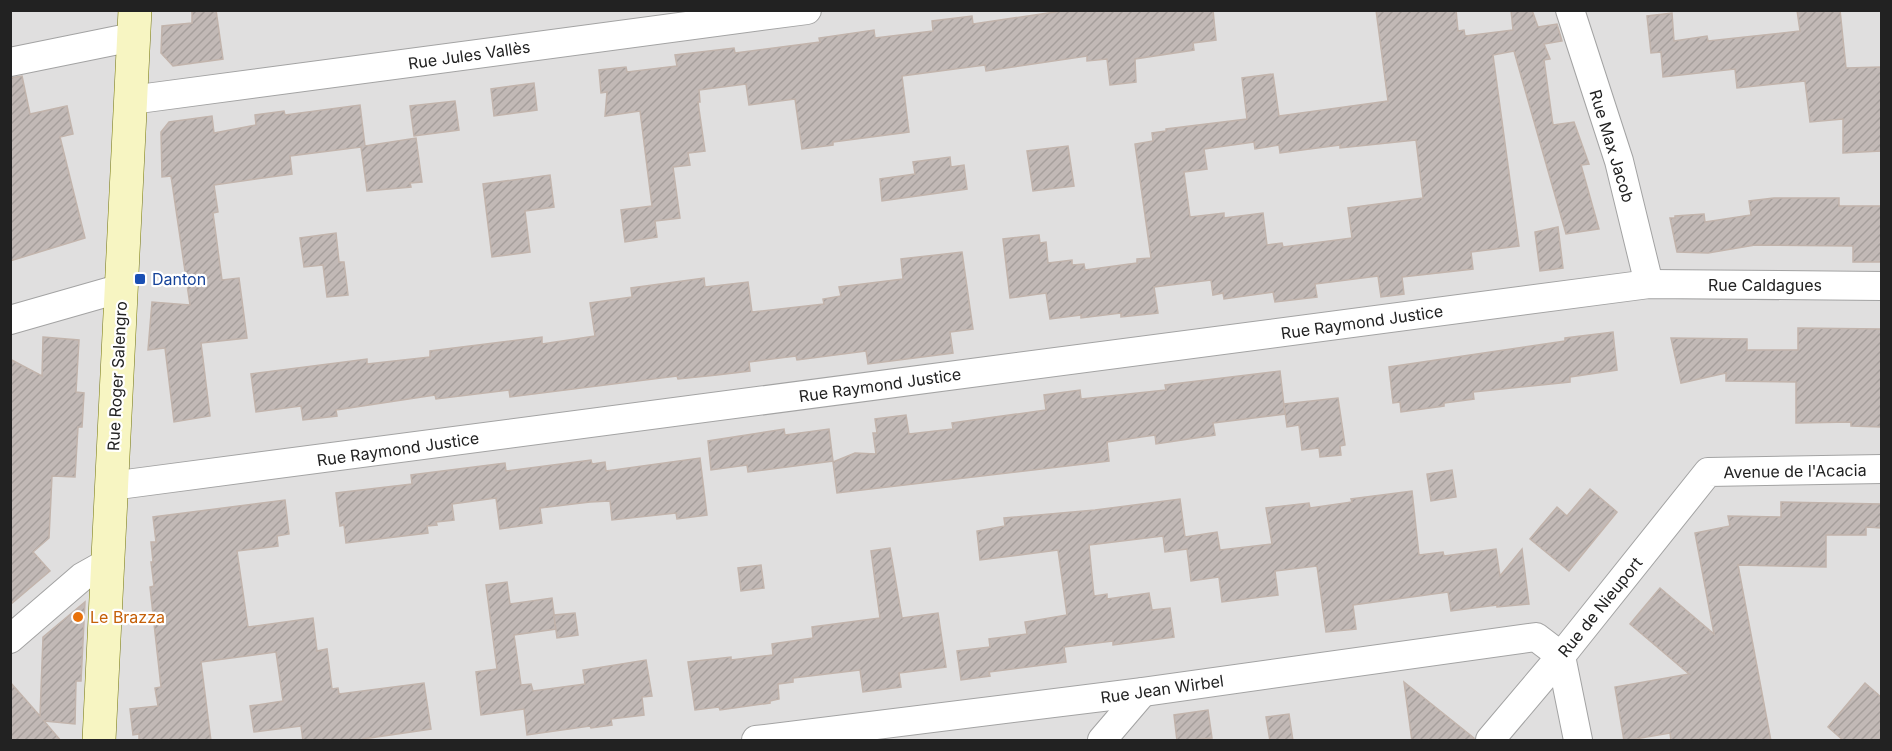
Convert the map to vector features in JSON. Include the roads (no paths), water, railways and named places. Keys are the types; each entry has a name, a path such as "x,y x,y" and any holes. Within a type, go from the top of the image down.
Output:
{"main road":[{"name":"Rue Roger Salengro","path":"99,741 134,24"}],"street":[{"name":"Rue Jules Vallès","path":"131,100 807,10"},
{"name":"Rue Max Jacob","path":"1570,10 1618,161 1649,284"},
{"path":"10,62 134,24"},
{"name":"Rue Caldagues","path":"1649,284 1881,286"},
{"name":"Rue Raymond Justice","path":"111,486 1649,284"},
{"path":"10,320 122,288"},
{"name":"Avenue de l'Acacia","path":"1708,472 1881,470"},
{"name":"Rue de Nieuport","path":"1490,741 1708,472"},
{"path":"10,639 82,577 107,563"},
{"name":"Rue Jean Wirbel","path":"756,741 1143,692 1536,637 1561,656"},
{"path":"1561,656 1578,741"},
{"path":"1102,741 1143,692"}],"place":[{"name":"Danton","path":"140,279"},
{"name":"Le Brazza","path":"78,617"}]}
